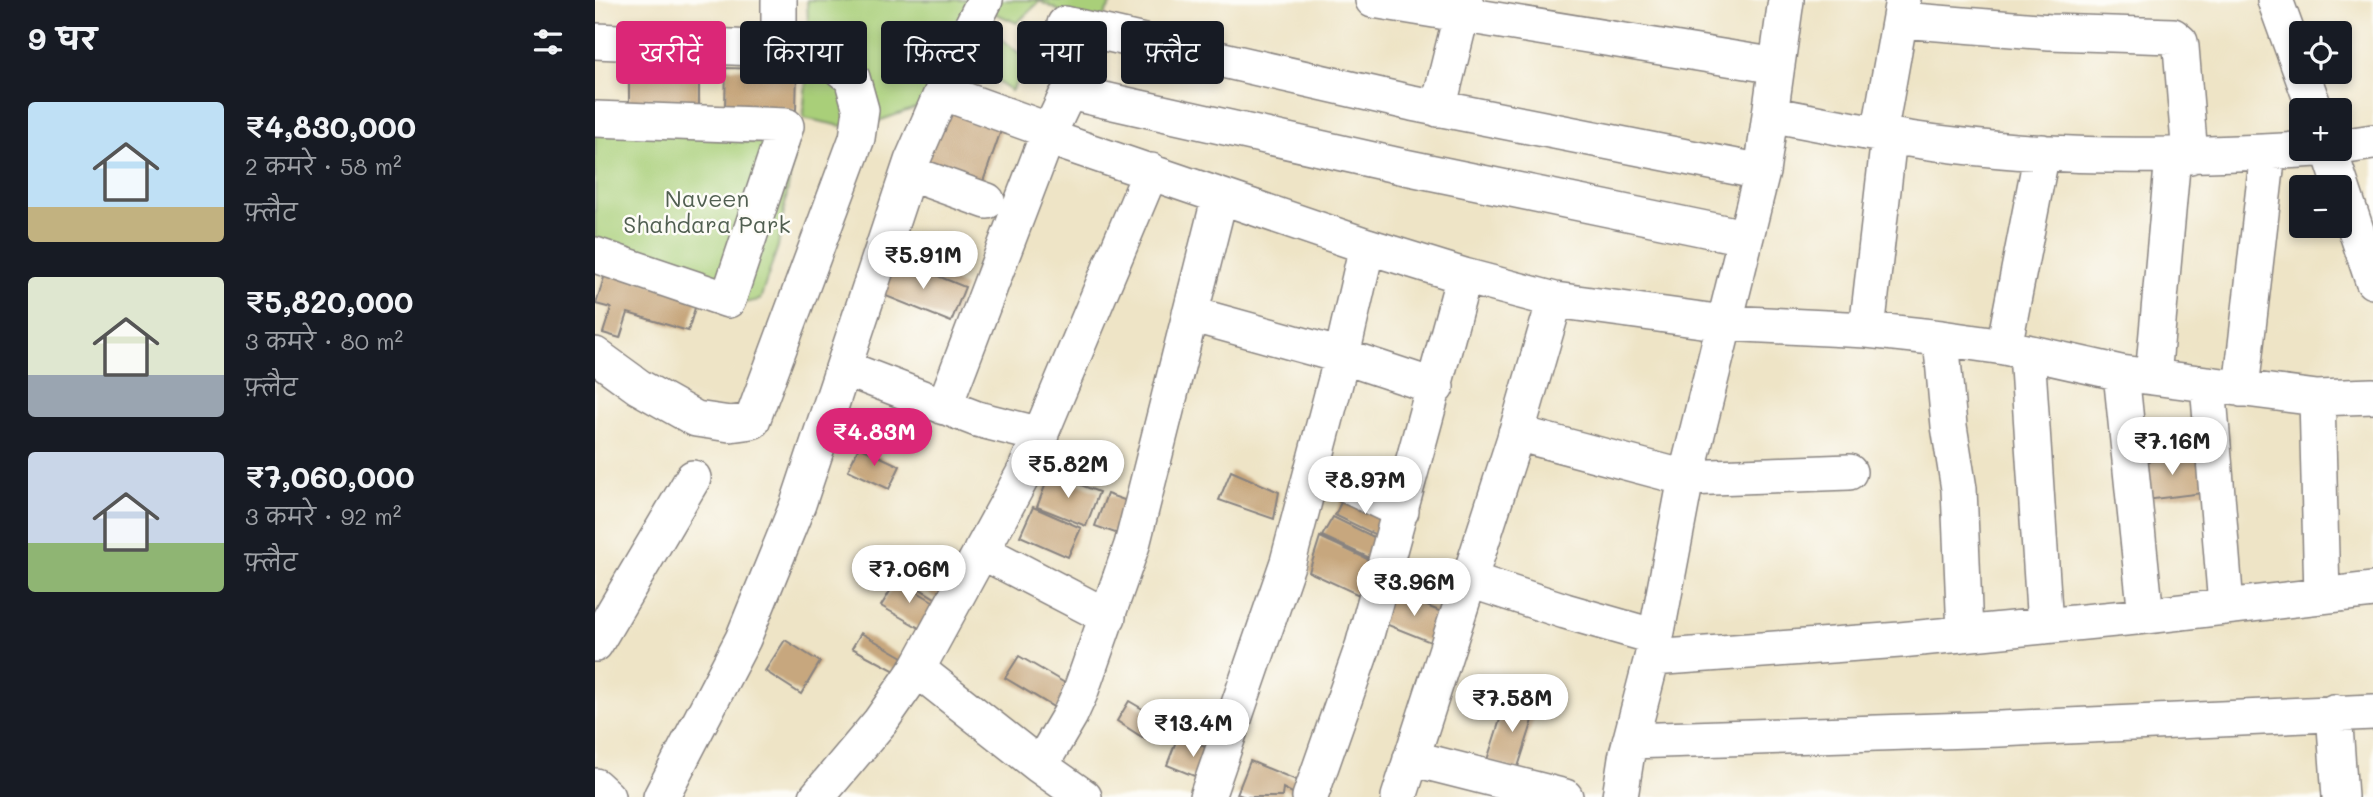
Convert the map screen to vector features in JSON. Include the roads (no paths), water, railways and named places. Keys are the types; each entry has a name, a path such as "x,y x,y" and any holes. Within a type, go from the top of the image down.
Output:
{"street":[{"path":"779,0 779,21"},
{"path":"661,797 743,639 798,504 909,173 942,92 985,0"},
{"path":"1373,0 1463,7 1777,66"},
{"path":"1620,797 1630,741 1654,647 1686,478 1762,172 1786,0"},
{"path":"2275,0 2311,98"},
{"path":"1438,109 1463,7"},
{"path":"1867,330 1884,136 1902,10 2050,32 2173,36 2180,42 2181,156 2137,375 2145,616"},
{"path":"1107,34 1438,109 1762,172"},
{"path":"595,41 740,47"},
{"path":"595,355 639,387 696,419 730,424 752,421 857,138 861,110 854,84"},
{"path":"942,92 1151,171 1367,246 1555,300 1724,323 1867,330 1941,338 2015,349 2137,375 2317,398 2373,396"},
{"path":"944,407 1049,134 1066,97 1077,93 1400,166 1744,237"},
{"path":"1770,114 1884,136 1957,146 2115,156 2289,151"},
{"path":"595,119 786,126 729,300 595,255"},
{"path":"2352,145 2373,142"},
{"path":"2042,152 2015,349 2045,626"},
{"path":"2226,606 2225,386 2268,152"},
{"path":"2333,161 2373,281"},
{"path":"817,797 880,722 917,669 1025,471 1151,171"},
{"path":"909,173 987,201"},
{"path":"1045,780 1108,617 1132,545 1220,196"},
{"path":"1207,797 1288,562 1342,356 1367,246"},
{"path":"1310,797 1363,646 1436,387 1464,276"},
{"path":"1399,797 1470,580 1555,300"},
{"path":"1189,314 1342,356 1436,387"},
{"path":"1941,338 1949,426 1959,489 1965,633"},
{"path":"844,368 977,419 1041,435"},
{"path":"2317,398 2322,596"},
{"path":"1516,433 1686,478 1849,472"},
{"path":"1313,469 1401,511"},
{"path":"595,645 693,478"},
{"path":"981,551 1108,617"},
{"path":"1470,580 1565,611 1654,647 1965,633 2373,590"},
{"path":"917,669 1045,780 1084,797"},
{"path":"2334,712 2340,797"},
{"path":"1630,741 2000,729 2373,712"},
{"path":"1411,758 1565,797"},
{"path":"595,786 607,797"}],"park label":[{"name":"Naveen Shahdara Park","path":"707,212"}]}
